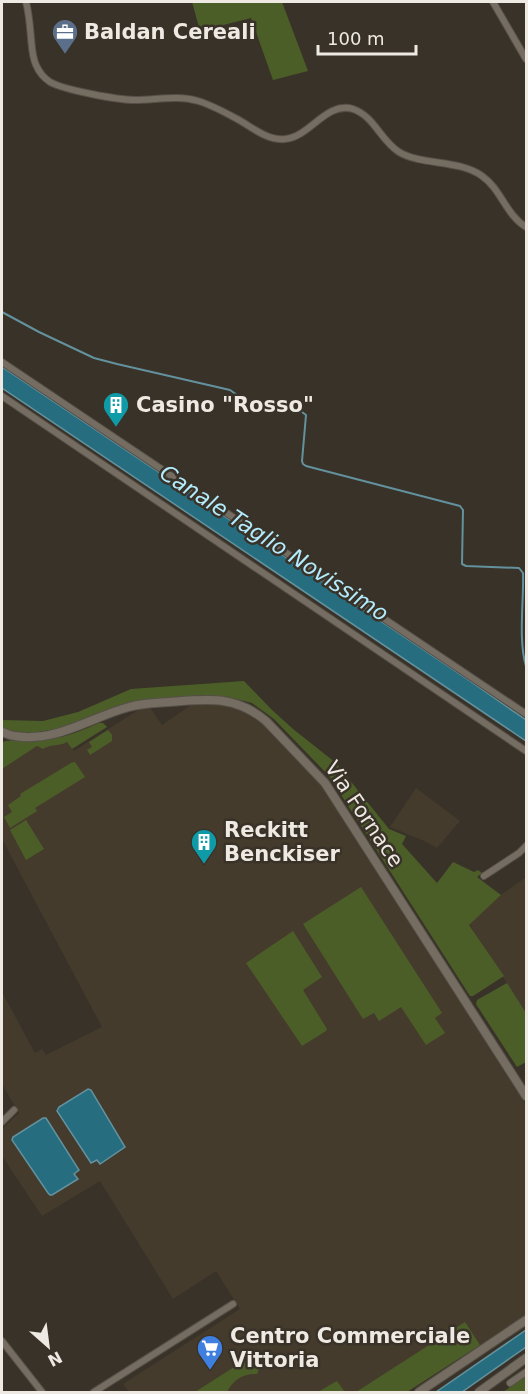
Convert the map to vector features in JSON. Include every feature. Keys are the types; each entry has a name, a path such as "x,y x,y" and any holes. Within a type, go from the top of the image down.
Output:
{"street":[{"path":"26,2 35,62 42,75 53,83 70,89 128,100 180,98 197,100 238,119 264,135 279,139 300,135 334,110 344,108 355,110 370,120 398,151 414,157 461,167 481,176 491,184 513,216 526,227"},
{"path":"493,2 526,59"},
{"path":"2,362 526,714"},
{"path":"2,396 526,751"},
{"name":"Via Fornace","path":"2,732 12,736 34,737 59,733 118,710 143,704 202,699 216,699 255,712 325,783 526,1096"},
{"name":"Via Fornace","path":"2,740 12,736"},
{"path":"484,876 526,846"},
{"path":"2,1122 14,1110"},
{"path":"94,1392 233,1304"},
{"path":"419,1392 526,1320"},
{"path":"2,1341 42,1392"},
{"path":"479,1392 526,1358"},
{"path":"510,1383 526,1372"}],"shaded area":[{"path":"209,702 239,707 265,723 269,731 319,783 526,1105 526,1314 480,1345 465,1323 356,1392 345,1392 337,1381 318,1392 129,1392 123,1384 240,1309 216,1271 173,1299 100,1181 42,1216 2,1156 2,1129 19,1113 2,1084 2,992 35,1053 42,1049 46,1055 102,1027 2,839 2,769 37,746 43,749 67,742 74,751 140,709 151,709 162,725 191,705"},
{"path":"416,788 460,821 437,848 390,827"},
{"path":"526,877 526,1013 469,924 501,895"}],"green space":[{"path":"192,2 282,2 308,71 273,80 251,18 200,31"},
{"path":"244,681 293,729 336,763 389,829 406,836 402,844 437,883 453,862 474,872 478,870 482,873 477,877 501,895 469,925 504,976 470,996 329,776 274,719 252,703 228,697 204,695 150,700 62,728 32,733 2,730 2,720 43,721 78,712 131,689"},
{"path":"99,723 107,727 72,749 67,742 43,749 37,746 2,769 2,743 5,741 56,738"},
{"path":"108,730 112,735 112,741 90,755 87,750 92,747 89,742"},
{"path":"75,762 85,777 35,808 37,811 10,828 4,817 12,812 8,805 21,796 20,794"},
{"path":"26,820 44,849 26,860 10,830"},
{"path":"361,887 442,1013 435,1018 445,1033 426,1045 401,1007 379,1021 374,1013 363,1019 303,924"},
{"path":"293,931 322,977 303,990 327,1029 302,1046 246,963"},
{"path":"507,983 526,1013 526,1062 517,1067 476,1004 477,1000"},
{"path":"465,1322 480,1345 407,1392 356,1392"},
{"path":"253,1355 260,1366 257,1374 239,1378 227,1392 195,1392"},
{"path":"526,1376 526,1392 503,1392"},
{"path":"337,1381 345,1392 318,1392 335,1382"}],"water":[{"path":"2,367 526,720 526,741 2,388"},
{"path":"88,1089 91,1090 125,1147 100,1164 97,1160 91,1163 57,1111 59,1107"},
{"path":"46,1118 79,1170 74,1174 78,1179 52,1195 48,1193 12,1140 13,1137"},
{"path":"526,1330 526,1347 462,1392 436,1392"}],"waterway":[{"path":"2,312 94,358 230,390 247,402 302,412 306,415 302,461 306,466 460,506 463,510 462,564 519,568 523,573 522,632 526,666"}],"place":[{"name":"Baldan Cereali","path":"65,55"},
{"name":"Casino \"Rosso\"","path":"116,428"},
{"name":"Reckitt Benckiser","path":"204,865"},
{"name":"Centro Commerciale Vittoria","path":"210,1371"}],"water label":[{"name":"Canale Taglio Novissimo","path":"274,543"}]}
